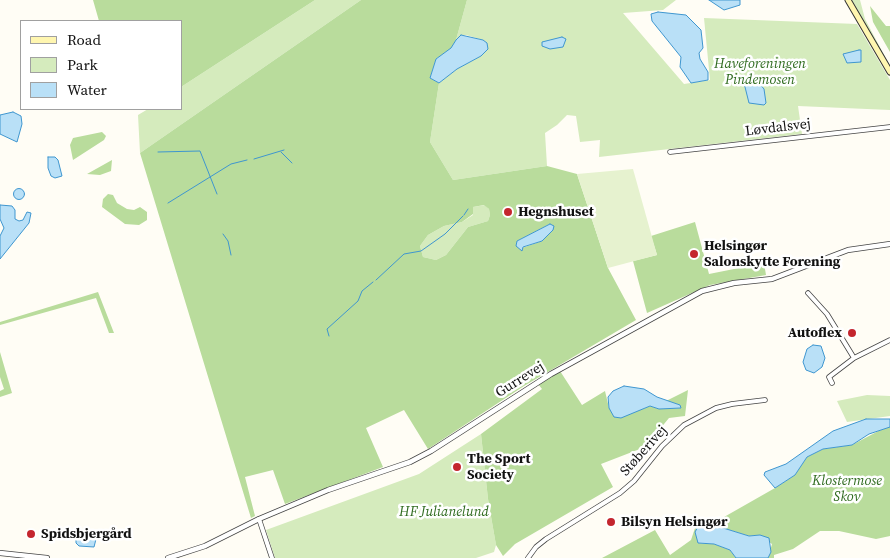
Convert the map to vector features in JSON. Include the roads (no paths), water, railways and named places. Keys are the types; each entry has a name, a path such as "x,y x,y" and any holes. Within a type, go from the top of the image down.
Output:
{"main road":[{"path":"848,0 890,72"}],"street":[{"name":"Løvdalsvej","path":"670,152 890,126"},
{"name":"Gurrevej","path":"168,558 206,546 259,519 328,490 410,462 431,451 551,374 675,304 702,291 734,283 772,279 848,250 890,244"},
{"path":"808,294 827,314 854,358"},
{"path":"832,383 829,377 854,358 890,340"},
{"name":"Støberivej","path":"528,558 536,547 546,539 620,493 634,481 662,446 684,425 716,408 764,400"},
{"path":"259,519 272,558"},
{"path":"0,553 47,558"}],"water":[{"path":"709,0 740,0 740,5 724,10"},
{"path":"658,12 686,15 701,30 703,48 699,53 700,59 708,72 708,80 691,83 680,67 681,57 652,21 651,14"},
{"path":"461,35 483,40 487,43 488,49 481,56 457,69 439,83 430,78 436,59 451,48"},
{"path":"562,37 566,39 563,47 550,49 542,46 542,42"},
{"path":"861,50 861,62 847,63 843,54"},
{"path":"752,80 759,83 764,89 766,103 764,105 749,103 744,83"},
{"path":"13,112 21,116 22,124 17,142 0,134 0,115"},
{"path":"48,157 55,157 58,160 62,176 55,178 51,176 48,168"},
{"path":"19,188 25,194 19,200 13,194"},
{"path":"0,205 12,206 15,210 15,219 19,221 23,220 27,212 31,213 29,223 0,259 0,236 4,228 0,219"},
{"path":"550,224 554,226 553,230 542,241 523,247 522,251 516,246 517,241"},
{"path":"813,345 821,346 825,358 822,367 814,373 806,370 803,362 807,349"},
{"path":"624,386 644,389 657,397 680,405 681,408 659,409 650,406 621,418 614,417 609,408 608,397 613,391"},
{"path":"866,419 890,419 890,427 869,434 852,445 823,449 807,457 795,475 775,488 764,475 765,472 786,464 833,431"},
{"path":"699,525 720,527 749,536 760,535 769,538 771,552 768,558 736,558 730,550 714,544 698,543 695,532"},
{"path":"81,533 94,536 96,539 94,547 79,546 76,543 76,535"}],"waterway":[{"path":"254,159 284,150"},
{"path":"158,152 200,151 217,194"},
{"path":"281,152 292,163"},
{"path":"168,203 231,164 247,160"},
{"path":"464,215 468,209"},
{"path":"376,280 404,254 421,251 445,234 463,216"},
{"path":"223,234 228,241 231,255"},
{"path":"329,336 327,329 358,301 362,291 373,282"}],"place":[{"name":"Hegnshuset","path":"508,212"},
{"name":"Helsingør Salonskytte Forening","path":"694,254"},
{"name":"Autoflex","path":"852,333"},
{"name":"The Sport Society","path":"457,467"},
{"name":"Bilsyn Helsingør","path":"611,522"},
{"name":"Spidsbjergård","path":"31,534"}],"park label":[{"name":"Haveforeningen Pindemosen","path":"760,72"},
{"name":"Klostermose Skov","path":"847,490"},
{"name":"HF Julianelund","path":"444,512"}]}
